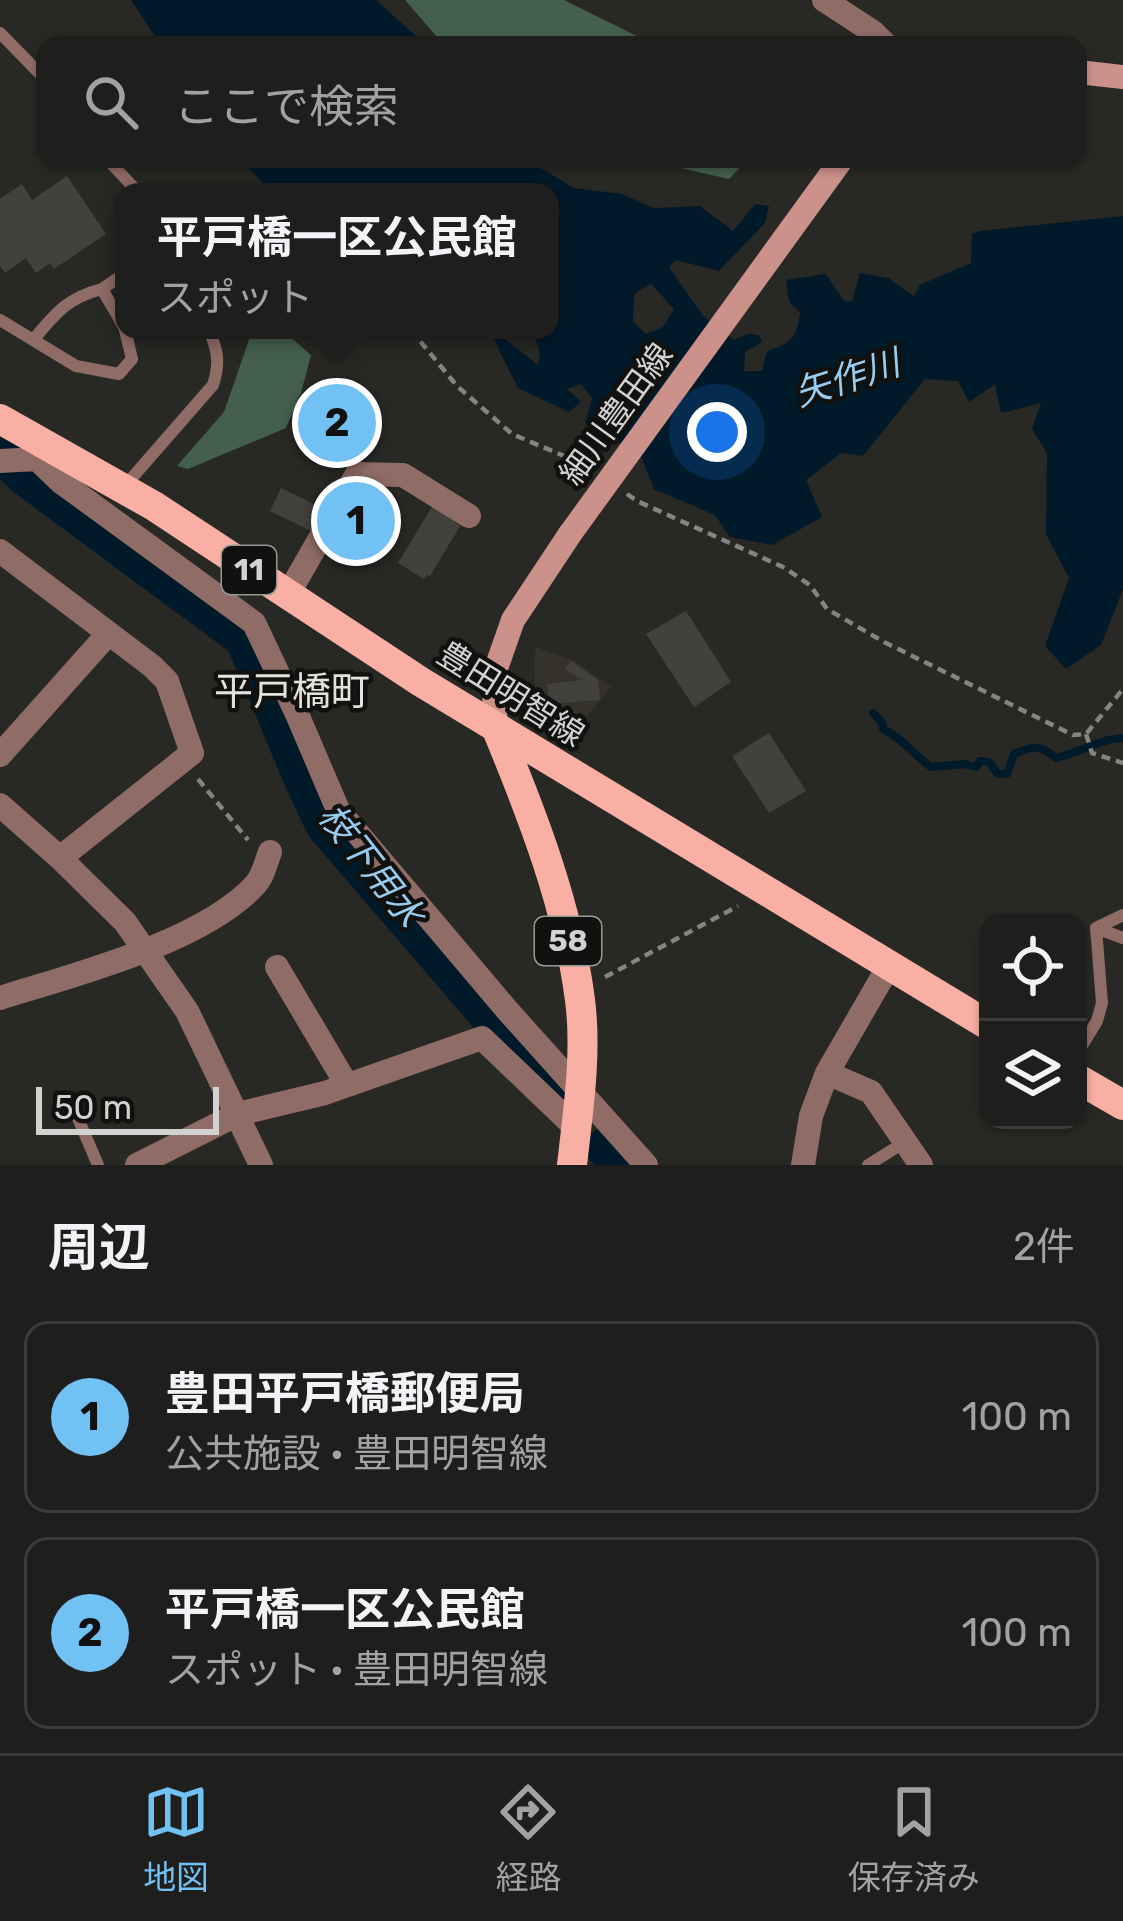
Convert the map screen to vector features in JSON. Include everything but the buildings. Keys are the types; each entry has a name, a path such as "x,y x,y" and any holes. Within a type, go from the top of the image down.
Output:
{"main road":[{"path":"1087,73 1123,77"},
{"name":"細川豊田線","path":"496,727 493,677 513,620 835,168"},
{"name":"豊田明智線","path":"0,419 37,454 123,488 496,727 982,1021"},
{"name":"58","path":"496,727 561,907 578,989 581,1094 572,1165"},
{"path":"1087,1083 1121,1100"}],"street":[{"path":"824,0 877,36"},
{"path":"0,461 37,454 61,482 254,623 338,810 646,1165"},
{"path":"287,596 357,475 403,475 470,516"},
{"path":"0,551 167,681 192,753 60,858"},
{"path":"0,754 108,634"},
{"path":"0,805 125,922 146,950 188,1011 261,1165"},
{"path":"0,998 146,950 226,909 258,883 269,854"},
{"path":"803,1165 811,1116 826,1073 890,964"},
{"path":"277,968 347,1085"},
{"path":"137,1165 238,1114 347,1085 482,1038 576,1128"},
{"path":"826,1073 871,1092 921,1165"}],"lane":[{"path":"0,33 36,70"},
{"path":"33,340 59,309 115,280"},
{"path":"102,289 115,312"},
{"path":"0,320 76,366 119,374 132,359 127,339"},
{"path":"123,488 213,385 219,365 213,339"},
{"path":"1096,928 1123,915"},
{"path":"1096,928 1123,938"},
{"path":"1087,1037 1102,1003 1096,928"},
{"path":"74,1109 98,1165"},
{"path":"868,1165 905,1142"}],"path":[{"path":"418,339 457,386 512,434 584,463 602,476"},
{"path":"620,488 637,501 783,567 811,585 827,609 884,643 1073,735 1086,734 1123,689"},
{"path":"1086,734 1092,753 1123,763"},
{"path":"184,760 251,843 269,854"},
{"path":"578,989 738,906 757,883"}],"shaded area":[{"path":"536,647 575,661 611,687 567,741 552,727 535,692"}],"green space":[{"path":"405,0 564,0 637,36 436,36"},
{"path":"681,168 739,168 729,179"},
{"path":"249,339 293,339 311,355 286,428 188,469 177,466 224,412"}],"water":[{"path":"131,0 376,0 416,36 155,36"},
{"name":"矢作川","path":"248,168 540,168 574,188 622,194 654,208 700,206 733,231 755,204 769,206 765,223 719,271 676,260 669,267 704,317 734,340 759,335 762,342 745,352 744,371 762,371 767,351 795,333 800,312 789,302 786,280 826,274 844,301 852,301 860,273 888,278 914,296 920,285 971,263 972,234 979,231 1123,216 1123,589 1101,645 1066,669 1045,646 1069,578 1046,534 1047,453 1032,429 1041,403 1001,413 995,384 969,402 958,381 925,379 863,456 841,453 806,480 822,517 772,545 730,537 715,515 654,489 640,454 585,423 592,398 581,384 567,389 581,402 569,412 518,388 494,339 505,339 538,365 536,339 559,339 559,183 263,183","holes":["651,284 674,309 663,327 646,334 633,321 634,294"]}],"waterway":[{"name":"枝下用水","path":"0,448 27,474 246,636 328,824 553,1083"},
{"path":"873,713 883,729 931,767 976,767 980,761 989,762 998,774 1007,774 1014,754 1026,749 1041,748 1056,758 1123,738"},
{"name":"枝下用水","path":"609,1148 626,1165"}],"place":[{"name":"平戸橋一区公民館","path":"337,423"},
{"name":"豊田平戸橋郵便局","path":"356,521"}],"district":[{"name":"平戸橋町","path":"292,692"}]}
